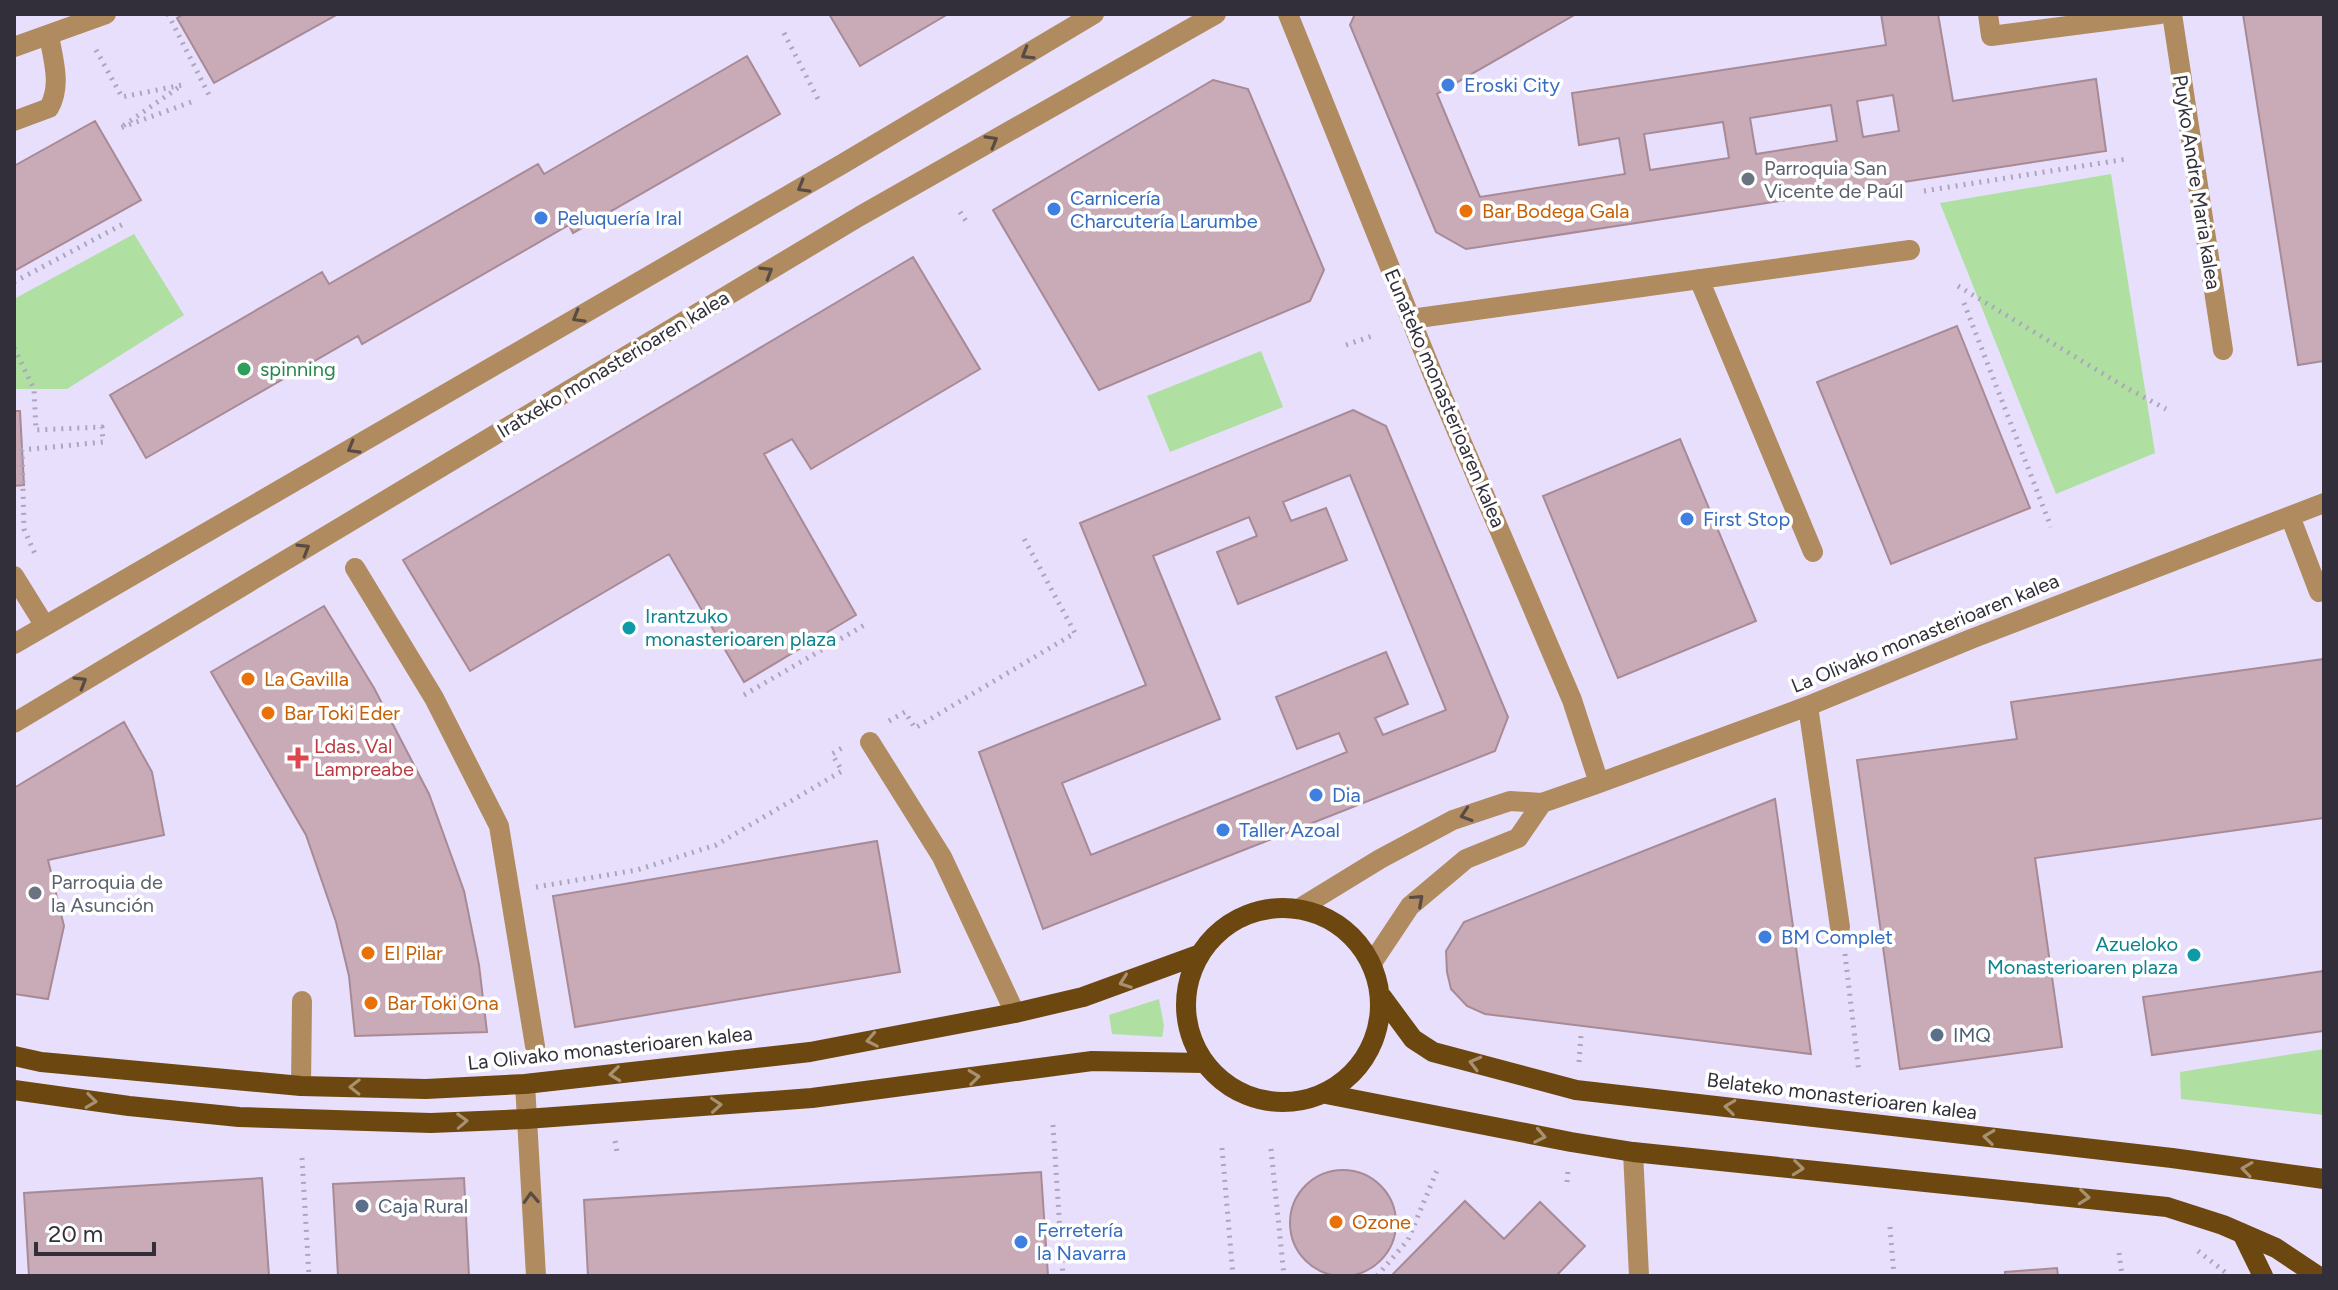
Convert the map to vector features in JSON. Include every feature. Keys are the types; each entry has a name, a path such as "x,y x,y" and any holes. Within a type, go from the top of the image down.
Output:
{"main road":[{"path":"1300,908 1336,922 1357,940 1372,963 1382,997 1370,1051 1351,1076 1326,1094 1302,1101 1274,1103 1231,1088 1204,1063 1191,1038 1185,1009 1188,984 1198,955 1219,933 1242,916 1300,908"},
{"name":"La Olivako monasterioaren kalea","path":"14,1056 41,1062 301,1086 426,1089 525,1084 810,1052 1015,1013 1083,997 1198,955"},
{"name":"Belateko monasterioaren kalea","path":"1382,997 1413,1039 1433,1052 1576,1090 2172,1158 2324,1179"},
{"path":"14,1090 239,1117 431,1123 812,1098 1092,1061 1204,1063"},
{"path":"1326,1094 1633,1152 2167,1207 2276,1248 2318,1276"},
{"path":"2242,1233 2263,1276"}],"street":[{"path":"14,47 49,35 79,19 106,14"},
{"path":"14,644 844,163 1094,14"},
{"name":"Iratxeko monasterioaren kalea","path":"14,723 860,216 1216,14"},
{"name":"Eunateko monasterioaren kalea","path":"1288,14 1411,319 1572,700 1599,783"},
{"path":"1988,14 1991,36 2160,14"},
{"name":"Puyko Andre Maria kalea","path":"2172,14 2223,350"},
{"path":"14,121 49,108 56,95 57,82 49,35"},
{"path":"1411,319 1910,250"},
{"path":"1699,279 1813,552"},
{"name":"La Olivako monasterioaren kalea","path":"1300,908 1380,859 1453,820 1510,801 1542,803 1599,783 1808,706 1971,639 2324,503"},
{"path":"2290,516 2319,592"},
{"path":"355,568 434,698 499,826 535,1046"},
{"path":"14,577 45,626"},
{"path":"1808,706 1840,927"},
{"path":"870,742 942,857 1015,1013"},
{"path":"1372,963 1410,906 1466,859 1518,838 1542,803"},
{"path":"301,1086 302,1001"},
{"path":"525,1084 536,1276"},
{"path":"1633,1152 1639,1276"}],"path":[{"path":"168,14 209,95"},
{"path":"79,19 122,97 182,85 120,128 194,101"},
{"path":"784,33 818,99"},
{"path":"1924,191 2127,159"},
{"path":"960,212 968,224"},
{"path":"14,282 127,222"},
{"path":"1958,286 2166,409"},
{"path":"1964,303 2051,527"},
{"path":"1346,345 1372,336"},
{"path":"14,348 34,389 36,430 102,427 103,442 22,450 24,529 40,566 14,577"},
{"path":"885,724 905,712 915,728 1075,633 1022,535"},
{"path":"744,695 868,623"},
{"path":"511,891 637,870 716,845 842,771 832,754 843,748"},
{"path":"1845,948 1859,1073"},
{"path":"1053,1125 1063,1276"},
{"path":"1222,1148 1233,1276"},
{"path":"1271,1149 1284,1276"},
{"path":"302,1158 309,1276"},
{"path":"1377,1276 1408,1240 1438,1168"},
{"path":"1890,1227 1894,1276"},
{"path":"2193,1248 2228,1276"},
{"path":"2119,1253 2122,1276"}],"green space":[{"path":"2111,174 2155,453 2056,494 1940,203"},
{"path":"134,234 184,315 67,389 14,389 14,299"},
{"path":"1261,351 1283,407 1170,452 1147,396"},
{"path":"1159,999 1164,1026 1162,1037 1112,1034 1109,1015"},
{"path":"2324,1049 2324,1115 2181,1099 2180,1072"}],"building":[{"path":"184,14 338,14 214,83 177,18"},
{"path":"829,14 948,14 860,66"},
{"path":"1355,14 1576,14 1437,94 1480,197 1625,174 1619,138 1579,145 1572,93 1886,45 1881,14 1938,14 1953,101 2096,79 2106,151 1466,249 1436,232 1350,25","holes":["1893,95 1899,131 1863,137 1857,101","1831,105 1837,141 1756,154 1750,118","1723,122 1729,158 1650,170 1644,134"]},
{"path":"2243,14 2324,14 2324,361 2298,365"},
{"path":"747,56 780,114 573,233 569,225 362,344 358,336 146,458 110,395 322,272 329,284 538,164 544,174"},
{"path":"1213,80 1248,89 1324,270 1310,301 1099,390 993,210"},
{"path":"95,121 141,200 14,271 14,166"},
{"path":"913,257 980,369 811,469 792,439 764,454 856,615 744,682 669,554 470,671 403,560"},
{"path":"1957,326 2030,508 1891,564 1817,382"},
{"path":"1353,410 1386,426 1508,717 1495,751 1043,929 979,752 1146,685 1080,523","holes":["1350,475 1446,710 1383,735 1375,718 1408,704 1386,652 1276,697 1297,749 1339,733 1347,752 1091,855 1062,783 1220,719 1153,556 1249,517 1257,536 1217,552 1238,604 1347,560 1326,508 1291,521 1283,502"]},
{"path":"14,411 20,411 24,485 14,486"},
{"path":"1680,439 1756,621 1618,678 1543,496"},
{"path":"324,606 374,688 429,794 464,891 479,965 487,1032 355,1036 349,976 336,922 306,835 211,672"},
{"path":"2324,659 2324,818 2035,858 2062,1047 1900,1069 1857,760 2017,739 2011,702"},
{"name":"Parroquia de la Asunción","path":"124,722 152,772 164,835 48,860 64,926 48,999 14,994 14,788"},
{"path":"1775,799 1811,1054 1485,1014 1467,1006 1451,989 1446,951 1464,922"},
{"path":"877,841 900,972 575,1027 553,896"},
{"path":"2324,971 2324,1031 2152,1055 2143,997"},
{"path":"1343,1170 1363,1174 1380,1186 1392,1203 1396,1223 1392,1243 1380,1260 1363,1272 1343,1276 1323,1272 1306,1260 1294,1243 1290,1223 1294,1203 1306,1186 1323,1174"},
{"path":"1041,1172 1048,1276 588,1276 584,1200"},
{"path":"262,1178 269,1276 29,1276 24,1193"},
{"path":"464,1178 469,1276 338,1276 333,1184"},
{"path":"1465,1201 1504,1239 1540,1202 1585,1246 1556,1276 1391,1276"},
{"path":"2057,1268 2058,1276 2005,1276 2005,1272"}],"place":[{"name":"Eroski City","path":"1448,85"},
{"name":"Parroquia San Vicente de Paúl","path":"1748,179"},
{"name":"Carnicería Charcutería Larumbe","path":"1054,209"},
{"name":"Bar Bodega Gala","path":"1466,211"},
{"name":"Peluquería Iral","path":"541,218"},
{"name":"spinning","path":"244,369"},
{"name":"First Stop","path":"1687,519"},
{"name":"Irantzuko monasterioaren plaza","path":"629,628"},
{"name":"La Gavilla","path":"248,679"},
{"name":"Bar Toki Eder","path":"268,713"},
{"name":"Ldas. Val Lampreabe","path":"298,758"},
{"name":"Dia","path":"1316,795"},
{"name":"Taller Azoal","path":"1223,830"},
{"name":"Parroquia de la Asunción","path":"35,893"},
{"name":"BM Complet","path":"1765,937"},
{"name":"El Pilar","path":"368,953"},
{"name":"Azueloko Monasterioaren plaza","path":"2194,955"},
{"name":"Bar Toki Ona","path":"371,1003"},
{"name":"IMQ","path":"1937,1035"},
{"name":"Caja Rural","path":"362,1206"},
{"name":"Ozone","path":"1336,1222"},
{"name":"Ferretería la Navarra","path":"1021,1242"}]}
